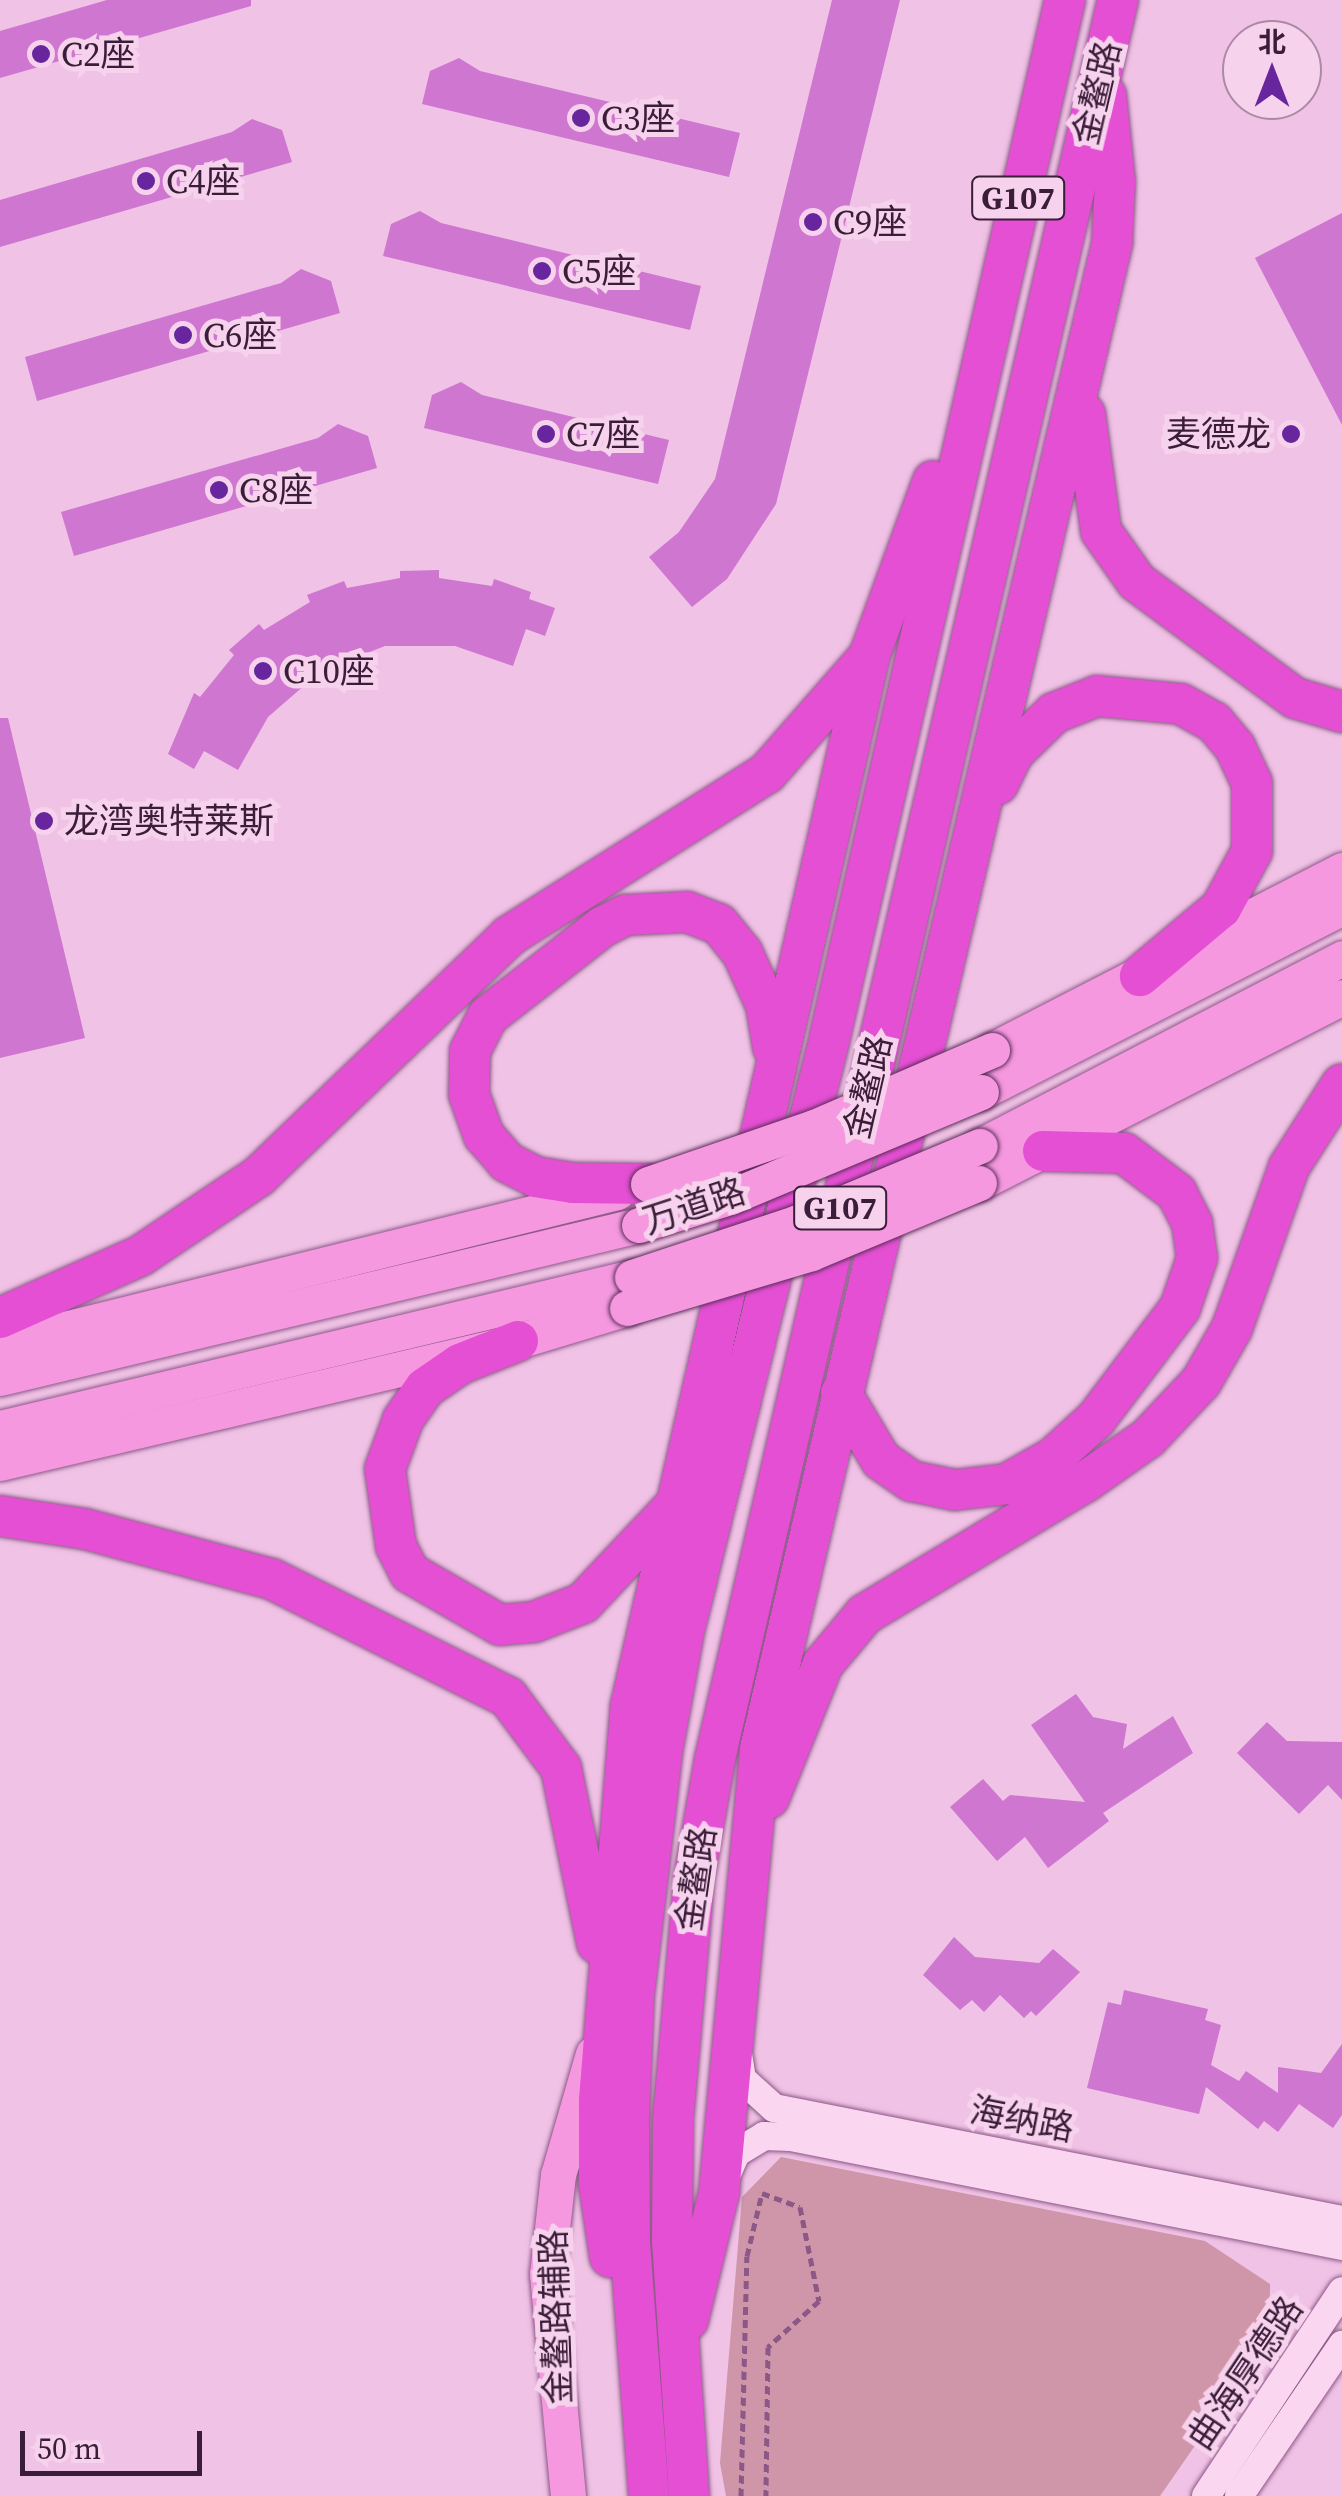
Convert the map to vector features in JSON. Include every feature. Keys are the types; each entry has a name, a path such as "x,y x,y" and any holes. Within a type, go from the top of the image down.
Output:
{"highway":[{"name":"金鳌路","path":"637,2363 630,2223 633,2013 662,1752 684,1631 829,1041 971,395 1065,0"},
{"name":"金鳌路","path":"677,2363 674,2103 694,1878 714,1759 1118,0"},
{"path":"677,2363 719,2193 760,1749 1112,242 1116,182 1103,66"},
{"path":"1089,330 1084,438 1102,531 1137,582 1211,642 1295,698 1342,712"},
{"path":"637,2363 599,2184 605,1977 631,1704 870,654 899,566 971,395"},
{"path":"0,1318 140,1256 259,1176 509,936 767,773 870,654"},
{"path":"974,832 1013,753 1054,712 1097,696 1134,697 1180,704 1214,722 1252,783 1252,851 1221,908 1140,976"},
{"path":"648,1184 536,1177 507,1162 484,1136 469,1094 470,1050 488,1016 540,970 626,915 687,912 719,924 742,952 766,1005 771,1076"},
{"path":"749,1848 823,1664 865,1614 1085,1482 1148,1438 1201,1382 1232,1328 1289,1167 1342,1084"},
{"path":"841,1393 880,1460 911,1481 956,1490 1008,1484 1053,1458 1096,1419 1180,1308 1197,1258 1192,1223 1177,1193 1124,1153 1043,1152"},
{"path":"518,1340 437,1380 402,1420 385,1469 396,1546 410,1573 500,1625 534,1622 598,1590 678,1502"},
{"path":"0,1516 84,1529 272,1579 508,1697 561,1768 605,1977"},
{"name":"G107","path":"637,2363 649,2496"},
{"name":"G107","path":"677,2363 689,2496"}],"main road":[{"path":"0,1346 648,1184 814,1128 992,1050 1342,870"},
{"name":"万道路","path":"0,1378 639,1225 730,1196 982,1092 1342,907"},
{"name":"万道路","path":"0,1428 630,1293 980,1146 1342,958"},
{"path":"0,1463 518,1340 630,1293 811,1253 979,1183 1342,997"},
{"name":"金鳌路辅路","path":"568,2496 547,2274 550,2222 572,2121 603,2025"}],"street":[{"name":"海纳路","path":"735,2035 742,2079 774,2108 1342,2220"},
{"name":"海纳路","path":"719,2193 736,2154 764,2136 791,2137 1342,2246"},
{"name":"曲海厚德路","path":"1206,2496 1342,2291"},
{"name":"曲海厚德路","path":"1239,2496 1342,2346"}],"path":[{"path":"741,2496 740,2380 747,2256 762,2193 800,2207 819,2301 768,2347 766,2496"}],"shaded area":[{"path":"781,2157 1205,2241 1270,2284 1269,2339 1160,2496 726,2496 720,2463 742,2197"}],"building":[{"name":"C2座","path":"107,0 251,0 251,6 0,78 0,31"},
{"name":"C9座","path":"832,0 900,0 776,504 727,579 692,607 649,557 679,532 715,479"},
{"name":"C3座","path":"459,58 480,71 740,133 729,177 422,104 430,71"},
{"name":"C4座","path":"252,119 282,130 292,162 0,247 0,200 232,132"},
{"name":"C5座","path":"420,211 441,223 701,286 690,330 383,256 391,224"},
{"path":"1342,213 1342,425 1255,258"},
{"name":"C6座","path":"301,269 331,281 340,313 37,401 25,357 281,283"},
{"name":"C7座","path":"461,382 482,395 669,440 658,484 424,428 432,395"},
{"name":"C8座","path":"338,424 368,436 377,468 74,556 61,512 318,438"},
{"name":"C10座","path":"439,570 439,578 492,586 494,579 531,592 529,599 555,608 545,636 526,629 513,666 455,646 385,646 321,671 268,717 238,770 204,751 194,769 168,754 194,693 200,697 234,655 229,650 259,624 264,630 310,602 307,595 344,581 347,588 400,578 400,571"},
{"path":"0,718 8,718 85,1038 0,1058"},
{"path":"1076,1694 1093,1717 1127,1724 1123,1749 1173,1716 1193,1753 1103,1813 1109,1821 1048,1868 1025,1837 997,1861 950,1807 983,1779 1003,1801 1010,1795 1085,1802 1031,1725"},
{"path":"1267,1722 1287,1741 1342,1742 1342,1800 1328,1785 1299,1814 1237,1753"},
{"path":"954,1937 975,1957 1039,1963 1053,1949 1080,1972 1036,2016 1031,2011 1024,2018 1000,1995 984,2012 972,2000 960,2010 923,1975"},
{"path":"1124,1990 1208,2009 1205,2020 1221,2025 1211,2065 1239,2081 1246,2071 1278,2093 1278,2067 1321,2073 1342,2044 1342,2115 1333,2128 1299,2104 1278,2132 1264,2121 1258,2129 1206,2087 1199,2114 1087,2088 1108,2002 1121,2005"}],"place":[{"name":"C2座","path":"41,54"},
{"name":"C3座","path":"581,118"},
{"name":"C4座","path":"146,181"},
{"name":"C9座","path":"813,222"},
{"name":"C5座","path":"542,271"},
{"name":"C6座","path":"183,335"},
{"name":"C7座","path":"546,434"},
{"name":"麦德龙","path":"1291,434"},
{"name":"C8座","path":"219,490"},
{"name":"C10座","path":"263,671"},
{"name":"龙湾奥特莱斯","path":"44,821"}]}
